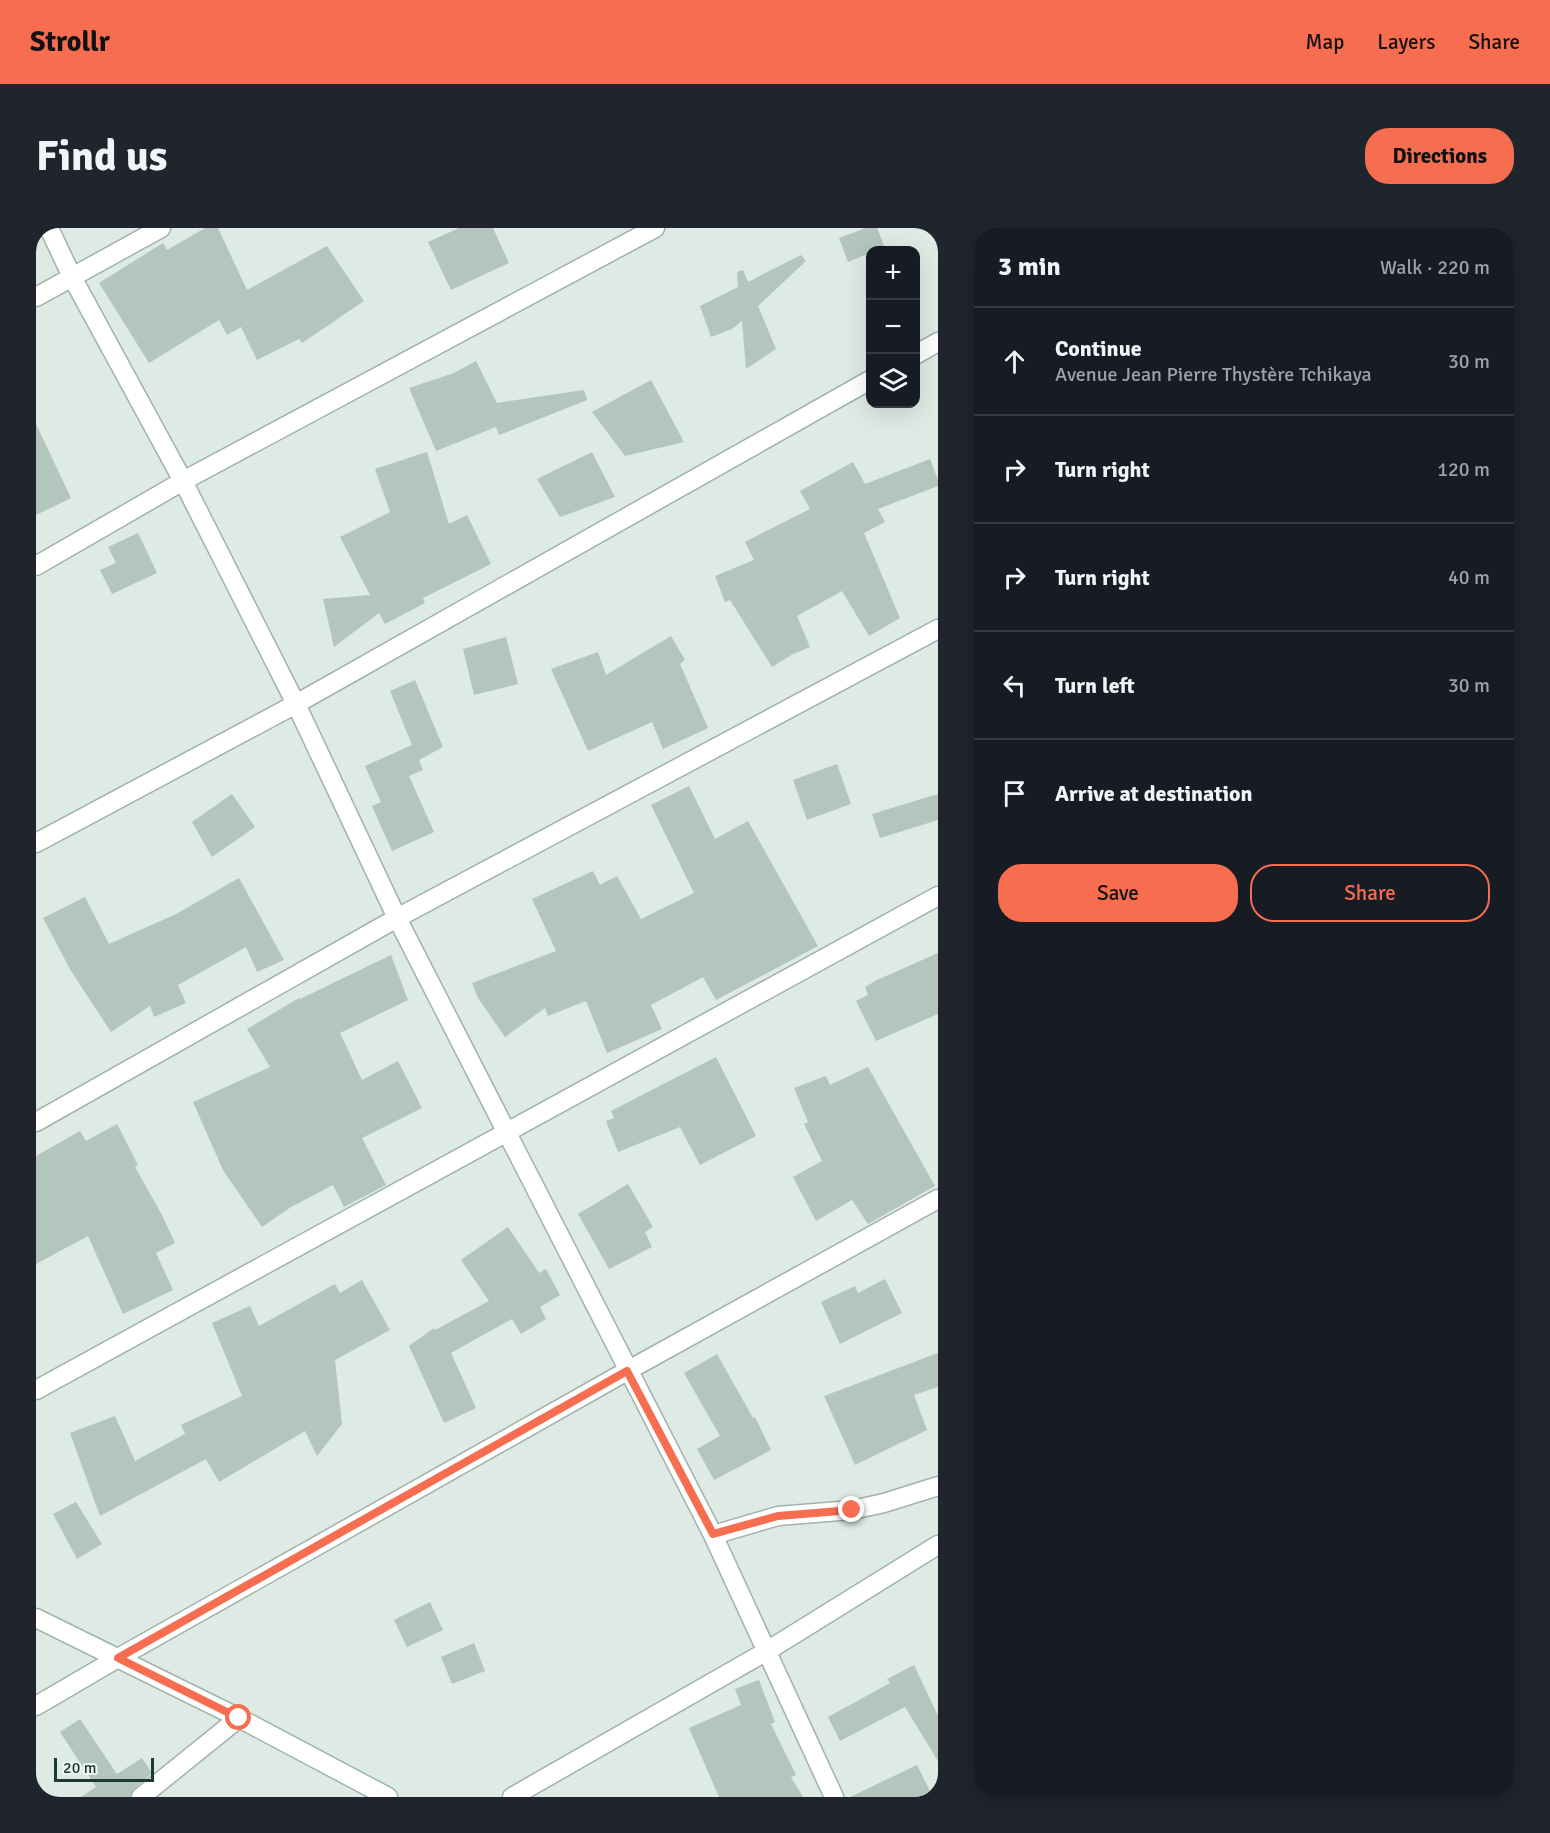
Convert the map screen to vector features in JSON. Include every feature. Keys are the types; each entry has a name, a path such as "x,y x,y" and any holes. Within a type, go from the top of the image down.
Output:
{"street":[{"path":"49,228 72,277 183,481 296,704 397,918 627,1371 713,1534 834,1797"},
{"path":"36,297 161,228"},
{"path":"36,566 183,481 655,228"},
{"path":"917,354 938,342"},
{"path":"36,843 296,704 866,382"},
{"path":"36,1122 397,918 938,629"},
{"path":"36,1390 938,896"},
{"path":"36,1706 627,1371 938,1199"},
{"path":"713,1534 778,1516 884,1503 938,1486"},
{"path":"512,1797 767,1651 938,1545"},
{"path":"36,1618 239,1718 388,1797"},
{"path":"141,1797 239,1718"}],"building":[{"path":"205,228 218,228 247,290 327,246 364,301 302,343 299,339 257,360 241,327 227,335 219,320 149,363 99,283 163,243 167,250"},
{"path":"459,228 493,228 509,263 451,290 428,242"},
{"path":"866,228 877,228 884,246 866,246 866,255 848,262 839,238"},
{"path":"801,255 806,261 758,306 776,349 746,369 742,321 732,329 711,337 700,306 738,287 737,272 743,270 748,282"},
{"path":"476,361 497,403 584,390 587,400 499,435 496,427 436,451 409,388 454,373"},
{"path":"651,380 684,442 625,456 592,412"},
{"path":"36,424 71,498 36,515"},
{"path":"427,452 449,524 467,515 491,564 423,598 425,603 385,624 379,613 334,647 323,599 370,595 340,537 390,512 375,469"},
{"path":"592,452 615,497 560,517 537,479"},
{"path":"930,459 938,486 878,509 885,522 864,533 900,618 869,636 842,591 797,616 810,647 772,667 730,600 725,602 715,576 754,560 745,542 810,509 800,491 853,462 865,484"},
{"path":"138,533 157,573 112,594 100,570 116,563 108,547"},
{"path":"671,636 685,660 680,664 708,728 663,749 652,722 588,751 551,669 598,652 606,675"},
{"path":"506,637 518,684 474,695 463,649"},
{"path":"415,680 443,747 419,760 423,770 409,776 434,832 392,851 372,806 381,802 365,766 412,745 390,691"},
{"path":"837,764 851,804 807,820 793,780"},
{"path":"689,786 715,839 748,821 818,946 716,1000 703,977 651,1005 662,1029 607,1053 586,1001 548,1016 545,1008 505,1037 478,998 472,983 556,951 532,899 593,871 600,885 617,876 641,919 694,893 651,805"},
{"path":"232,794 255,827 212,857 192,822"},
{"path":"938,794 938,820 880,838 872,814"},
{"path":"239,878 284,960 257,972 246,947 178,985 186,1003 154,1017 150,1006 111,1032 71,971 43,918 85,897 109,944 176,914"},
{"path":"938,953 938,1014 876,1041 856,1001 868,995 865,987"},
{"path":"391,955 408,1000 340,1033 362,1080 398,1061 422,1108 362,1138 386,1185 344,1207 333,1185 291,1207 262,1227 223,1170 193,1102 270,1067 247,1029 299,998"},
{"path":"716,1057 756,1136 700,1165 680,1127 618,1152 606,1121 614,1118 611,1111"},
{"path":"868,1067 935,1186 868,1224 852,1200 816,1221 793,1177 822,1161 804,1124 808,1122 794,1088 826,1076 830,1085"},
{"path":"117,1124 138,1165 135,1167 175,1243 156,1253 173,1290 123,1314 88,1236 36,1264 36,1156 80,1131 86,1141"},
{"path":"628,1184 653,1227 645,1232 652,1247 609,1269 578,1214"},
{"path":"508,1227 539,1273 546,1269 560,1295 540,1307 546,1319 521,1334 512,1319 451,1353 476,1408 444,1423 409,1346 434,1328 435,1330 489,1301 461,1260"},
{"path":"885,1279 902,1313 840,1344 821,1302 855,1286 858,1293"},
{"path":"362,1280 390,1330 335,1360 342,1424 317,1456 305,1431 219,1482 206,1459 100,1516 70,1433 115,1416 135,1461 185,1434 181,1425 242,1396 212,1323 250,1306 259,1326 335,1284 340,1293"},
{"path":"938,1353 938,1387 914,1395 927,1430 855,1465 824,1396"},
{"path":"717,1354 753,1418 755,1417 771,1450 714,1480 697,1449 720,1436 684,1373"},
{"path":"76,1502 102,1544 77,1559 53,1514"},
{"path":"430,1602 443,1630 407,1647 394,1620"},
{"path":"474,1643 485,1671 452,1684 441,1657"},
{"path":"914,1665 938,1716 938,1761 905,1707 840,1741 828,1717 890,1683 887,1679"},
{"path":"759,1680 775,1722 771,1724 796,1775 791,1777 803,1797 719,1797 689,1728 741,1705 735,1689"},
{"path":"80,1719 117,1774 142,1758 152,1773 134,1789 130,1797 81,1797 96,1787 60,1732"},
{"path":"917,1765 933,1797 850,1797"}],"route":[{"path":"239,1718 118,1658 627,1371 713,1534 778,1516 852,1510"}]}
